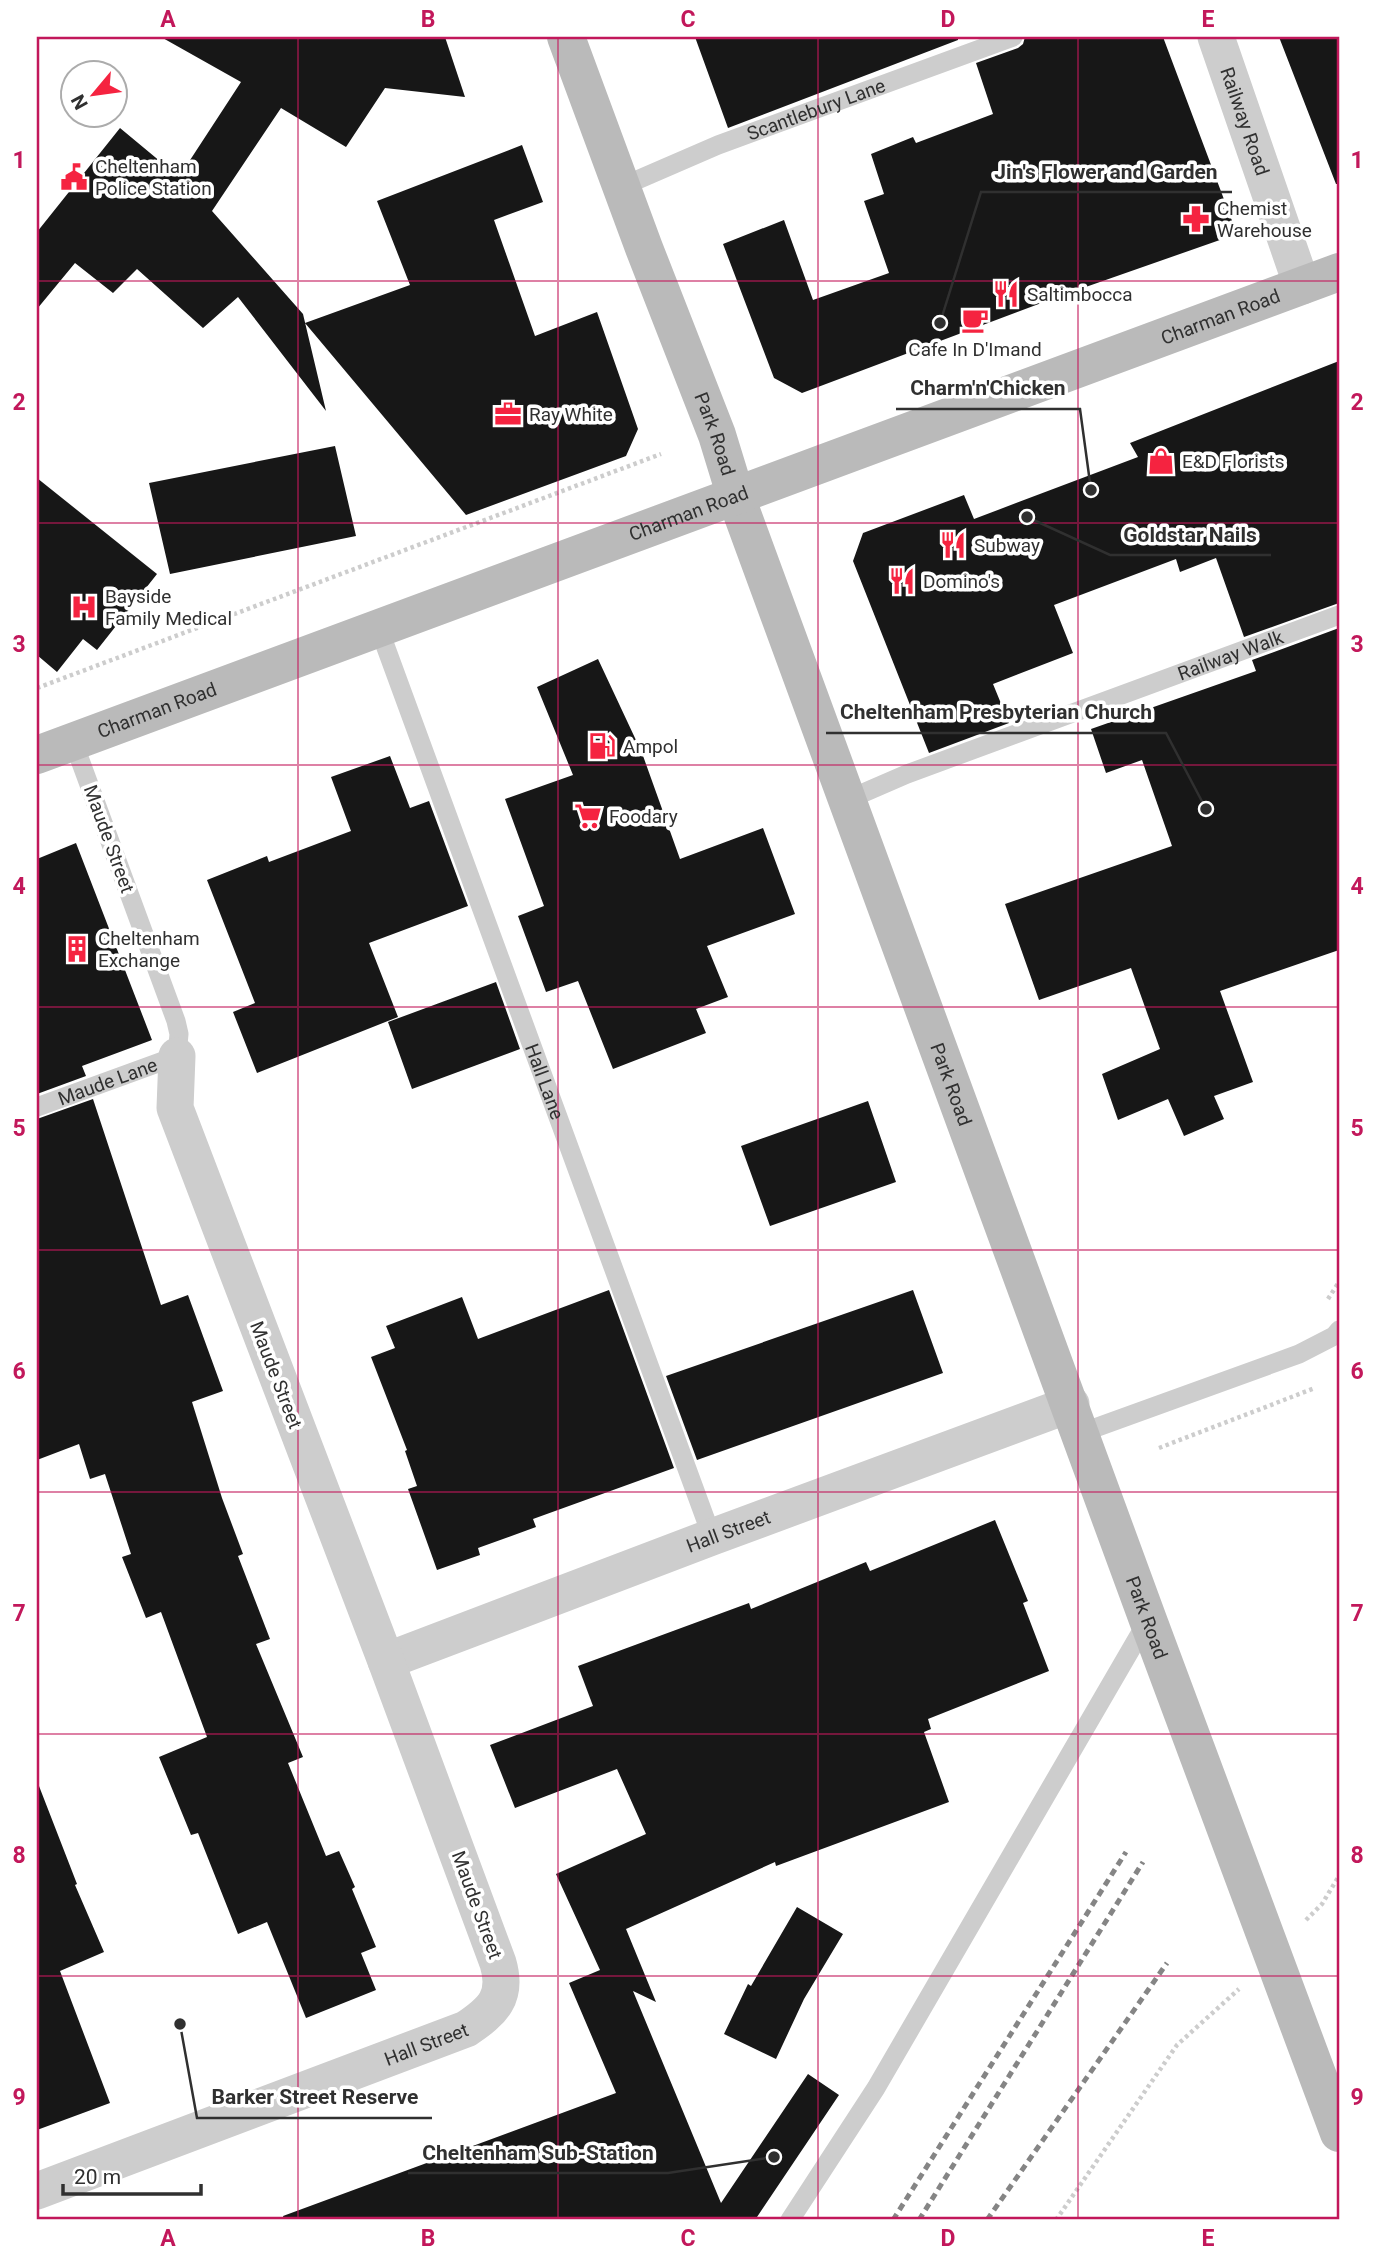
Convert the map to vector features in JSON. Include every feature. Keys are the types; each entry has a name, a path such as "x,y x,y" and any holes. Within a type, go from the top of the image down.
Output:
{"street":[{"name":"Park Road","path":"566,37 717,435 736,497 1339,2133"},
{"name":"Railway Road","path":"1216,37 1302,286"},
{"name":"Charman Road","path":"37,755 596,545 736,497 1339,272"},
{"name":"Maude Street","path":"177,1055 175,1108 498,1963 503,1979 496,2003"},
{"name":"Hall Street","path":"386,1661 712,1537 1076,1419"},
{"name":"Hall Street","path":"37,2191 466,2029 482,2019 496,2003"}],"lane":[{"name":"Scantlebury Lane","path":"621,187 707,150 1013,37"},
{"name":"Railway Walk","path":"847,800 907,774 1339,615"},
{"name":"Hall Lane","path":"378,626 712,1537"},
{"name":"Maude Street","path":"73,741 176,1021 179,1034 177,1055"},
{"name":"Maude Lane","path":"37,1107 177,1055"},
{"path":"1076,1419 1299,1354 1334,1336 1339,1330"},
{"path":"790,2220 876,2088 1148,1620"}],"path":[{"path":"37,688 661,454"},
{"path":"1159,1448 1319,1386"},
{"path":"1056,2220 1177,2046 1233,1995"}],"building":[{"path":"161,37 445,37 465,97 385,88 346,147 281,108 212,211 303,314 326,411 238,297 203,328 137,269 113,293 75,263 37,309 37,232 118,130 122,130 179,177 241,82"},
{"path":"695,37 958,37 958,40 728,128"},
{"path":"1025,37 1163,37 1237,234 1060,296 802,393 774,378 723,244 784,220 813,300 889,273 864,201 884,194 871,154 913,137 916,143 993,114 976,63 1018,48"},
{"path":"1279,37 1339,37 1339,184 1336,184"},
{"path":"522,145 543,202 494,220 535,336 597,312 638,429 626,456 466,515 305,323 410,285 377,201"},
{"path":"1339,361 1339,603 1244,637 1216,558 1180,572 1176,559 1054,605 1073,653 993,684 1009,723 929,753 853,561 863,533 964,495 974,519 1138,457 1130,443"},
{"path":"335,446 356,536 170,574 149,483"},
{"name":"Bayside Family Medical","path":"37,478 157,574 97,650 83,639 57,672 37,655"},
{"path":"1339,628 1339,950 1220,991 1253,1082 1214,1096 1224,1119 1184,1136 1168,1099 1118,1120 1102,1074 1160,1049 1131,968 1039,1000 1005,904 1172,846 1142,760 1106,773 1091,729 1256,671 1252,660"},
{"path":"598,659 642,753 680,859 763,828 795,914 707,946 728,997 696,1009 706,1033 613,1069 578,981 546,992 518,916 544,906 505,799 573,775 537,687"},
{"path":"390,756 410,808 429,801 468,906 369,943 398,1017 257,1073 233,1012 255,1003 207,880 267,856 269,862 351,831 331,777"},
{"name":"Cheltenham Exchange","path":"76,843 152,1040 82,1066 86,1076 37,1094 37,859"},
{"path":"496,982 520,1049 412,1089 388,1022"},
{"path":"93,1099 161,1305 188,1295 223,1391 192,1402 243,1554 238,1556 270,1639 256,1644 303,1757 288,1763 326,1856 339,1851 376,1947 361,1953 376,1990 306,2018 267,1922 238,1934 198,1833 191,1835 159,1757 207,1737 161,1612 146,1618 122,1557 131,1554 105,1474 90,1479 79,1444 37,1460 37,1119"},
{"path":"868,1101 896,1182 770,1226 741,1146"},
{"path":"609,1290 674,1468 533,1519 536,1527 478,1548 480,1555 437,1570 408,1489 417,1486 405,1451 407,1450 371,1357 395,1348 386,1326 462,1297 478,1339"},
{"path":"913,1290 943,1373 697,1460 666,1376"},
{"path":"995,1520 1028,1601 1023,1603 1049,1671 928,1719 931,1729 924,1732 949,1802 776,1866 775,1862 626,1929 656,2002 633,1991 721,2203 808,2074 839,2095 755,2220 284,2220 283,2216 616,2093 569,1983 600,1970 556,1874 646,1834 617,1769 515,1808 490,1745 593,1706 578,1666 749,1603 751,1609 866,1562 870,1571"},
{"path":"39,1786 77,1884 75,1885 104,1952 60,1971 110,2103 37,2130 37,1787"},
{"path":"797,1907 843,1934 804,1999 776,2059 724,2034 748,1984 751,1986"}],"railway":[{"path":"893,2220 1126,1852"},
{"path":"919,2220 1143,1862"},
{"path":"987,2220 1167,1963"}],"place":[{"name":"Cheltenham Police Station","path":"74,177"},
{"name":"Chemist Warehouse","path":"1196,219"},
{"name":"Saltimbocca","path":"1006,294"},
{"name":"Cafe In D'Imand","path":"975,320"},
{"name":"Jin's Flower and Garden","path":"940,323"},
{"name":"Ray White","path":"508,414"},
{"name":"E&D Florists","path":"1161,461"},
{"name":"Charm'n'Chicken","path":"1091,490"},
{"name":"Goldstar Nails","path":"1027,517"},
{"name":"Subway","path":"953,545"},
{"name":"Domino's","path":"902,581"},
{"name":"Bayside Family Medical","path":"84,607"},
{"name":"Ampol","path":"602,746"},
{"name":"Cheltenham Presbyterian Church","path":"1206,809"},
{"name":"Foodary","path":"588,816"},
{"name":"Cheltenham Exchange","path":"77,949"},
{"name":"Barker Street Reserve","path":"180,2024"},
{"name":"Cheltenham Sub-Station","path":"774,2157"}]}
